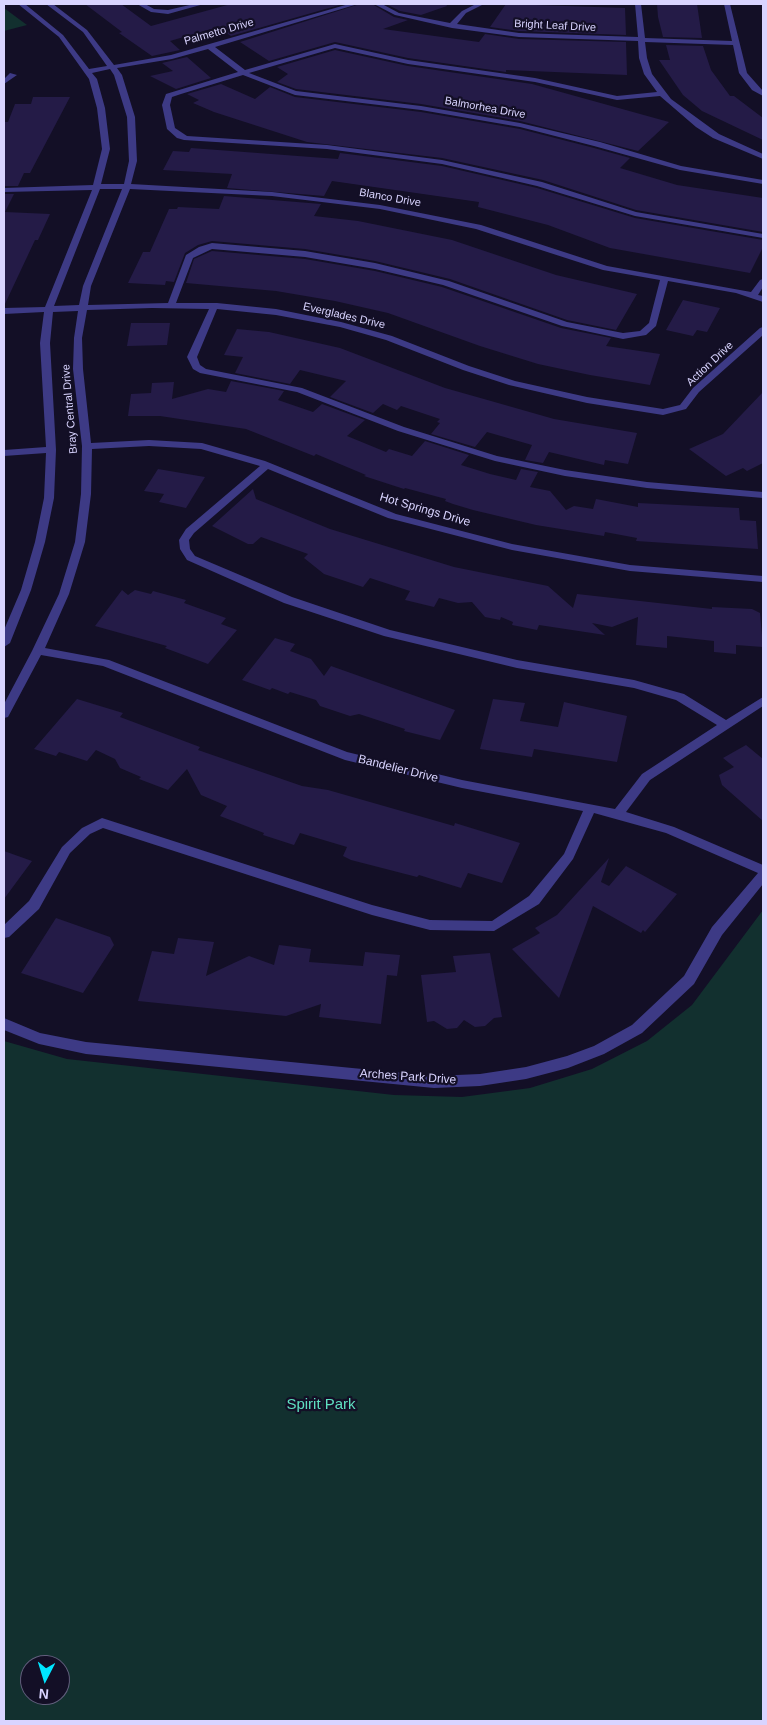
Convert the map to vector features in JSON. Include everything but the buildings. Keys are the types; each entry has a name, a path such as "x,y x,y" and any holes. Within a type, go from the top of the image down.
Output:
{"street":[{"name":"Bray Central Drive","path":"4,643 26,590 40,542 49,498 51,450 45,343 50,310 98,185 106,149 106,136 93,79 61,36 21,4"},
{"name":"Bray Central Drive","path":"4,714 38,651 64,594 80,542 86,494 87,446 78,369 78,338 87,286 127,186 133,161 131,117 118,76 85,31 50,4"},
{"path":"140,4 147,9 160,12 175,11 201,4"},
{"name":"Palmetto Drive","path":"88,71 172,57 355,4"},
{"name":"Bright Leaf Drive","path":"377,4 408,17 452,26 538,36 736,43"},
{"path":"452,26 464,12 481,4"},
{"path":"638,4 648,74 663,94 705,128 763,157"},
{"path":"727,4 743,73 755,88 763,94"},
{"name":"Balmorhea Drive","path":"209,46 243,72 268,84 301,95 421,108 520,125 597,144 680,168 763,182"},
{"path":"663,94 617,98 502,75 408,62 335,46 243,72 169,96 166,105 171,129 174,133 187,138 327,147 442,162 539,184 635,214 763,236"},
{"path":"4,82 12,76"},
{"name":"Blanco Drive","path":"4,190 98,185 127,186 280,194 380,207 478,228 606,268 753,295 763,299"},
{"path":"171,306 188,257 202,248 212,246 305,254 375,266 446,283 565,324 623,336 643,333 654,324 665,278"},
{"path":"753,295 763,282"},
{"path":"214,306 192,357 196,367 202,371 299,390 401,429 495,458 565,473 647,485 763,495"},
{"name":"Everglades Drive","path":"4,311 214,306 276,312 341,325 389,338 466,368 512,383 652,412 670,411"},
{"name":"Action Drive","path":"670,411 682,407 688,402 696,390 763,330"},
{"name":"Hot Springs Drive","path":"87,446 149,444 202,446 267,465 392,516 512,547 630,568 763,580"},
{"path":"4,453 51,450"},
{"path":"267,465 190,531 184,540 185,549 190,558 288,600 388,633 517,664 584,677 634,684 680,697 727,726"},
{"name":"Bandelier Drive","path":"38,651 105,663 345,756 462,784 618,814 670,830 763,870"},
{"path":"618,814 646,777 763,701"},
{"path":"4,933 34,905 66,850 86,831 102,823 372,910 420,923 430,925 494,926 534,900 570,856 590,808"},
{"name":"Arches Park Drive","path":"4,1024 39,1038 86,1048 434,1082 480,1080 526,1073 568,1062 599,1050 637,1029 688,980 718,931 763,876"}],"green space":[{"path":"4,8 27,25 4,31"},
{"name":"Spirit Park","path":"763,910 763,1721 4,1721 4,1041 67,1059 394,1095 462,1097 530,1088 592,1069 647,1041 692,1005"}]}
